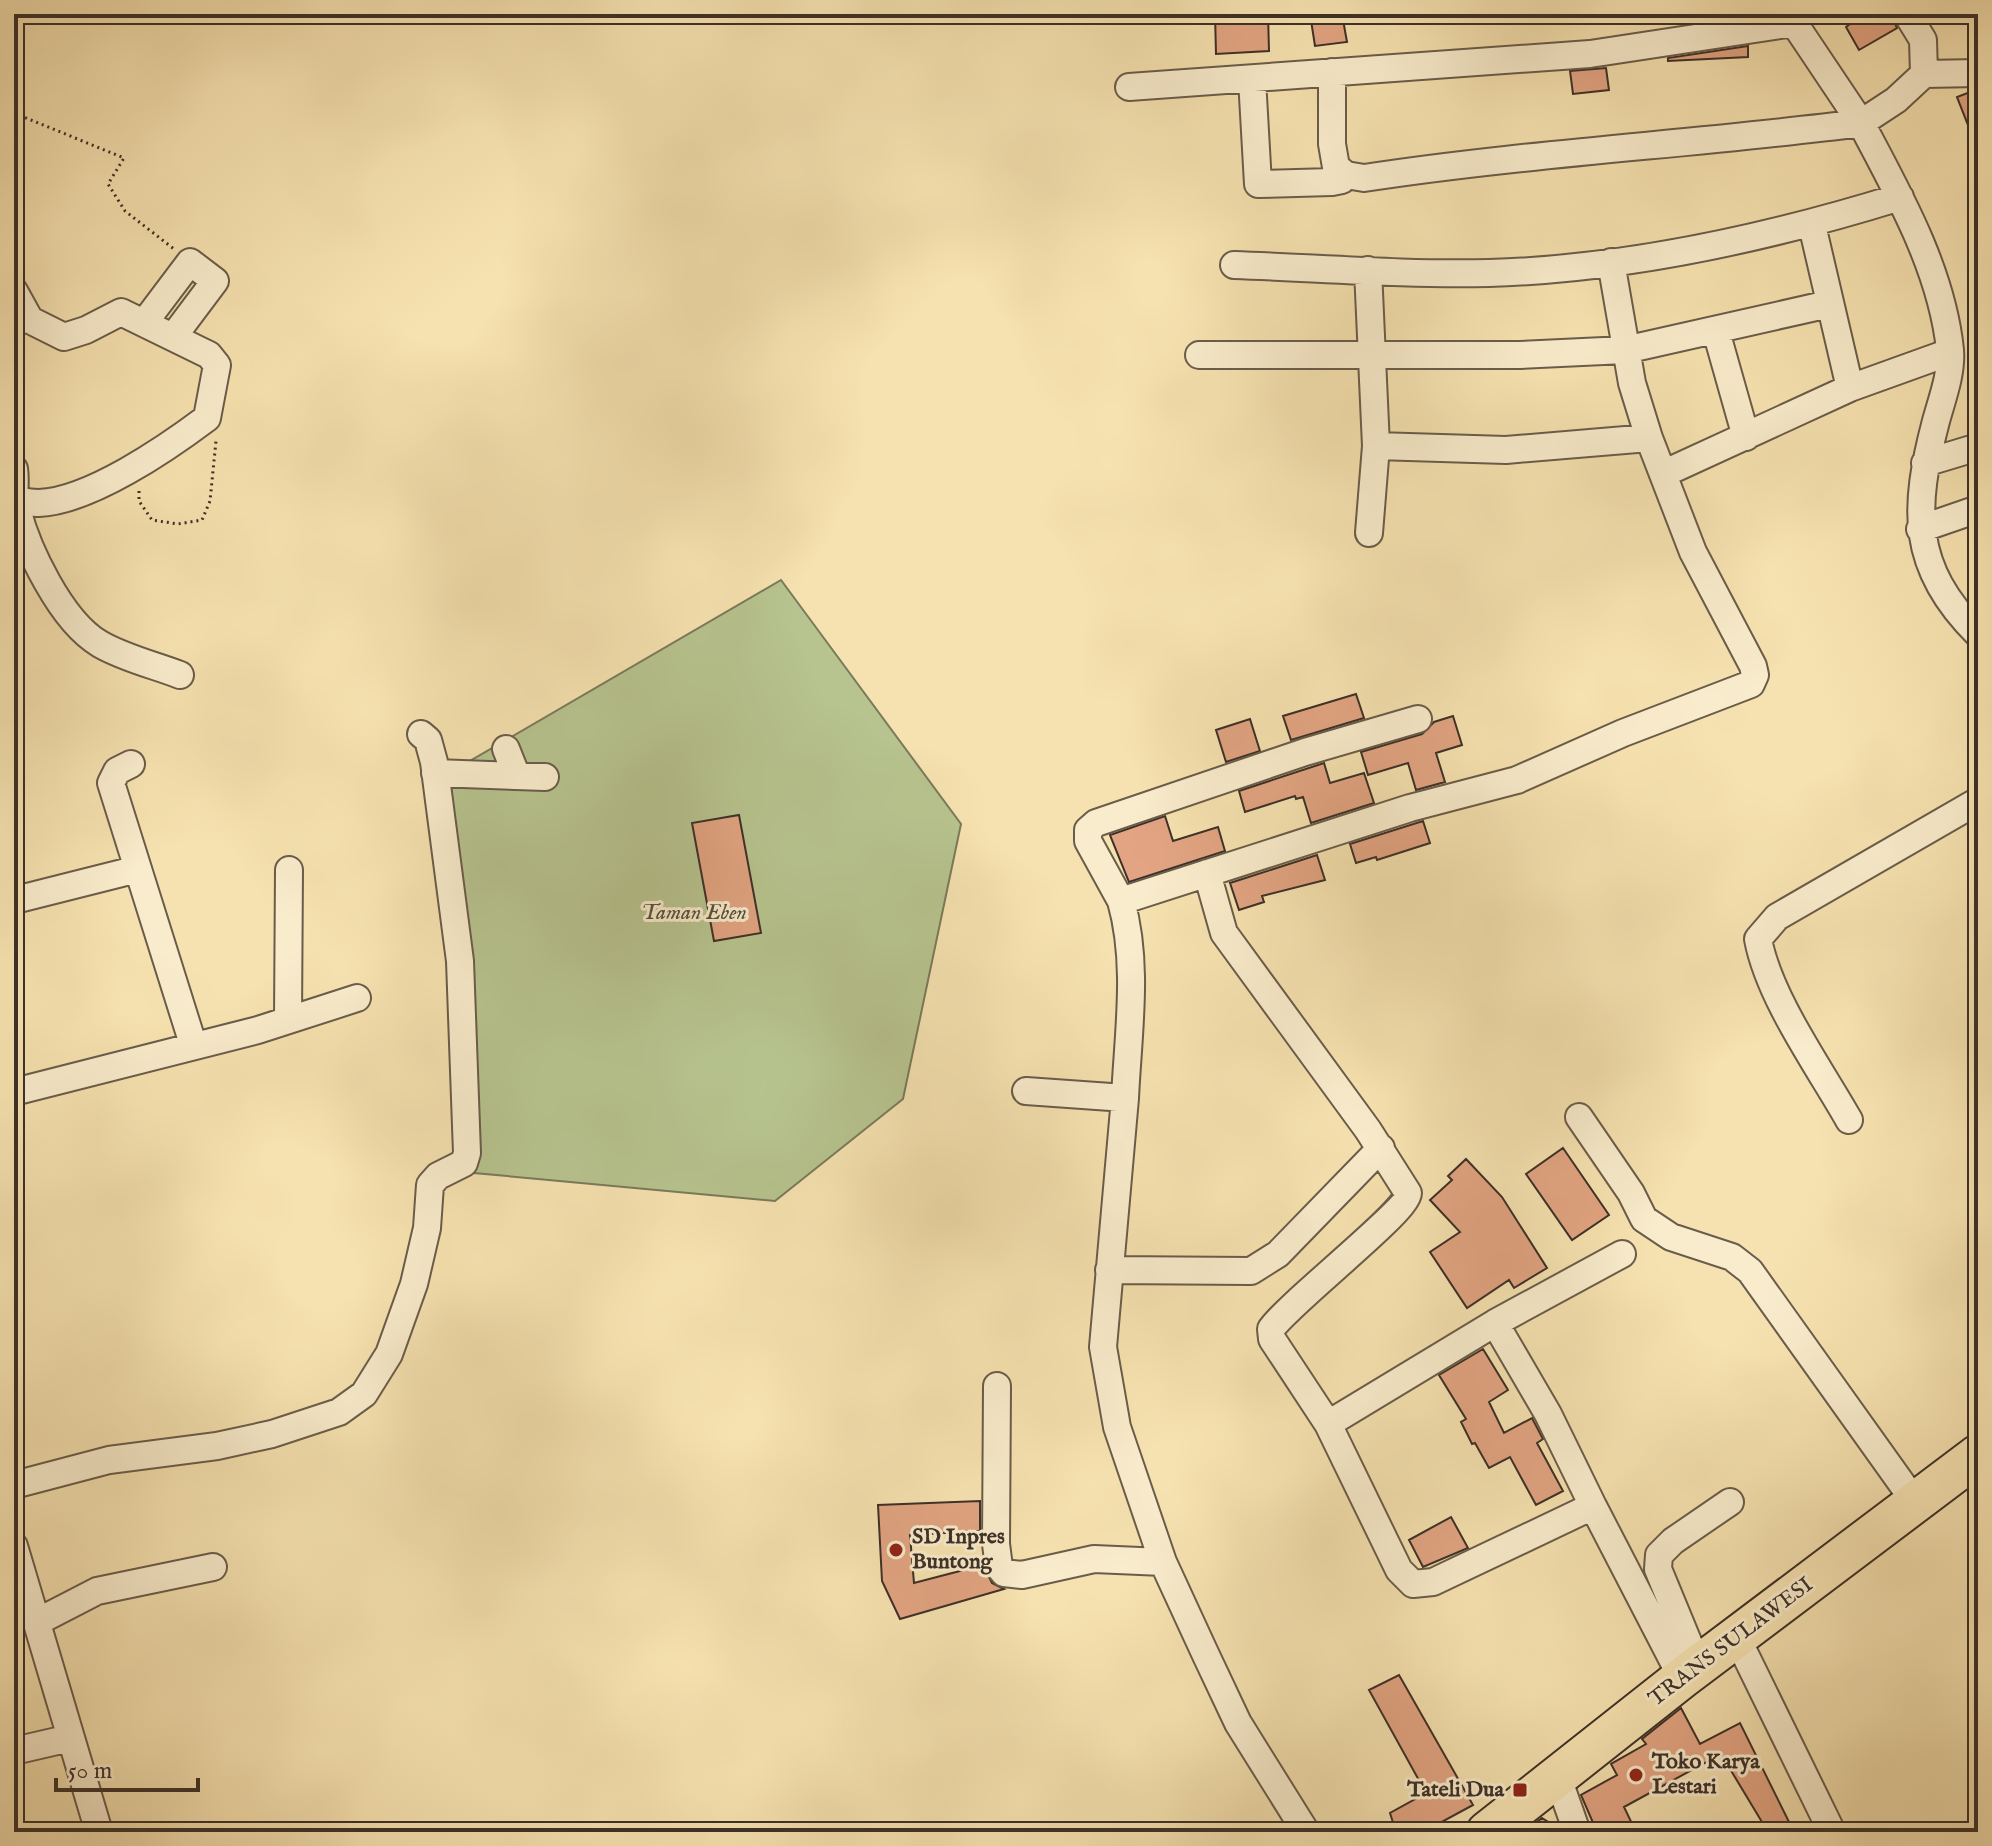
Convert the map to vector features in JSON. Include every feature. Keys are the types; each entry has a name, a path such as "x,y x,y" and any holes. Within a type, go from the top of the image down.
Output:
{"highway":[{"name":"TRANS SULAWESI","path":"1487,1832 1690,1672 1915,1502 1976,1463"}],"street":[{"path":"1907,14 1923,40 1924,74"},
{"path":"1129,87 1590,54 1791,18 1861,123 1900,197 1938,294 1950,352 1925,463 1920,529 1925,558 1940,588 1978,634"},
{"path":"1332,72 1332,144 1336,167 1346,175 1364,178 1471,162 1716,142 1861,123 1896,100 1924,74 1978,73"},
{"path":"1252,79 1258,184 1332,182 1342,180 1346,175"},
{"path":"1234,265 1487,273 1611,262 1812,225 1900,197"},
{"path":"1812,225 1850,388"},
{"path":"144,323 190,262 215,281 173,337"},
{"path":"1121,901 1410,808 1517,780 1623,733 1751,684 1755,675 1753,666 1693,552 1649,438 1625,350 1611,262"},
{"path":"1368,270 1376,446 1369,533"},
{"path":"14,291 22,319 64,337 86,330 121,312 209,355 217,365 214,394 207,418 139,463 73,494 41,503 14,501"},
{"path":"1199,355 1374,356 1625,350 1829,304"},
{"path":"1716,331 1746,437"},
{"path":"1665,473 1850,388 1950,352"},
{"path":"1376,446 1506,450 1649,438"},
{"path":"1925,463 1978,447"},
{"path":"14,469 14,501 41,570 80,630 101,645 180,675"},
{"path":"1920,529 1978,509"},
{"path":"1306,1832 1238,1723 1163,1562 1121,1441 1106,1376 1103,1347 1122,1160 1132,963 1129,930 1121,901 1088,841 1088,830 1096,823 1261,766 1418,719"},
{"path":"14,1485 109,1460 217,1446 272,1434 339,1412 364,1394 380,1373 414,1284 427,1228 430,1185 438,1176 464,1163 467,1153 460,961 435,773 428,740 421,734"},
{"path":"506,749 516,774"},
{"path":"131,764 117,771 111,783 193,1044"},
{"path":"435,773 545,777"},
{"path":"1849,1120 1783,1003 1761,954 1758,939 1777,917 1978,801"},
{"path":"15,900 138,869"},
{"path":"288,1019 289,870"},
{"path":"1207,873 1224,933 1404,1184 1408,1199 1271,1329 1272,1339 1328,1424 1399,1570 1413,1584 1433,1582 1593,1506"},
{"path":"14,1092 357,998"},
{"path":"1026,1091 1125,1098"},
{"path":"1579,1117 1631,1193 1644,1219 1671,1237 1732,1257 1750,1271 1915,1502"},
{"path":"1109,1270 1251,1271 1278,1254 1381,1148"},
{"path":"1328,1424 1495,1323 1622,1254"},
{"path":"1495,1323 1548,1414 1593,1506 1690,1672"},
{"path":"997,1386 996,1544 999,1567 1004,1573 1022,1575 1094,1559 1163,1562"},
{"path":"1690,1672 1658,1569 1659,1555 1673,1541 1730,1502"},
{"path":"14,1546 99,1832"},
{"path":"37,1622 97,1591 213,1567"},
{"path":"1737,1638 1832,1832"},
{"path":"14,1751 70,1738"},
{"path":"1558,1778 1577,1832"}],"path":[{"path":"14,113 124,158 108,184 125,211 190,262"},
{"path":"139,463 139,501 152,520 178,524 202,520 210,501 216,440 207,418"}],"green space":[{"name":"Taman Eben","path":"781,580 961,824 903,1099 775,1201 463,1172 461,1017 432,783"}],"building":[{"path":"1215,14 1268,14 1269,51 1216,54"},
{"path":"1310,14 1342,14 1347,42 1315,46"},
{"path":"1844,14 1891,14 1897,28 1859,50 1846,27 1850,24"},
{"path":"1748,46 1748,57 1668,61 1668,58"},
{"path":"1606,68 1609,90 1573,94 1570,71"},
{"path":"1978,89 1978,148 1977,148 1957,97"},
{"path":"1356,694 1364,718 1291,740 1283,716"},
{"path":"1453,716 1462,745 1436,753 1445,782 1416,790 1408,763 1368,775 1361,752 1422,734 1434,722"},
{"path":"1250,719 1260,751 1226,762 1216,730"},
{"path":"1324,763 1330,783 1364,773 1374,803 1311,823 1303,797 1296,799 1295,796 1245,812 1239,791"},
{"path":"739,815 761,933 714,941 692,823"},
{"path":"1165,816 1173,841 1218,827 1225,851 1129,882 1110,835"},
{"path":"1423,821 1430,843 1377,860 1376,857 1356,863 1350,844"},
{"path":"1317,855 1325,880 1262,896 1264,902 1239,910 1230,883"},
{"path":"1563,1148 1609,1215 1572,1240 1526,1174"},
{"path":"1466,1159 1502,1197 1547,1268 1514,1288 1509,1280 1467,1308 1430,1252 1460,1232 1430,1200 1452,1180 1448,1176"},
{"path":"1483,1349 1508,1390 1489,1402 1504,1433 1532,1418 1543,1439 1537,1443 1563,1491 1536,1505 1510,1457 1489,1468 1475,1443 1472,1444 1461,1422 1466,1419 1439,1375"},
{"name":"SD Inpres Buntong","path":"980,1501 980,1531 910,1535 914,1583 983,1565 992,1583 1004,1589 900,1619 882,1581 878,1505"},
{"path":"1451,1517 1468,1548 1423,1567 1409,1540"},
{"path":"1399,1675 1473,1805 1434,1826 1438,1832 1396,1832 1390,1813 1426,1793 1369,1690"},
{"path":"1681,1708 1700,1744 1740,1723 1794,1832 1768,1832 1721,1754 1624,1807 1636,1832 1597,1832 1581,1795 1617,1775 1611,1764 1646,1744 1642,1739"},
{"path":"1542,1818 1560,1832 1524,1832"}],"place":[{"name":"SD Inpres Buntong","path":"896,1550"},
{"name":"Toko Karya Lestari","path":"1636,1775"},
{"name":"Tateli Dua","path":"1520,1790"}]}
